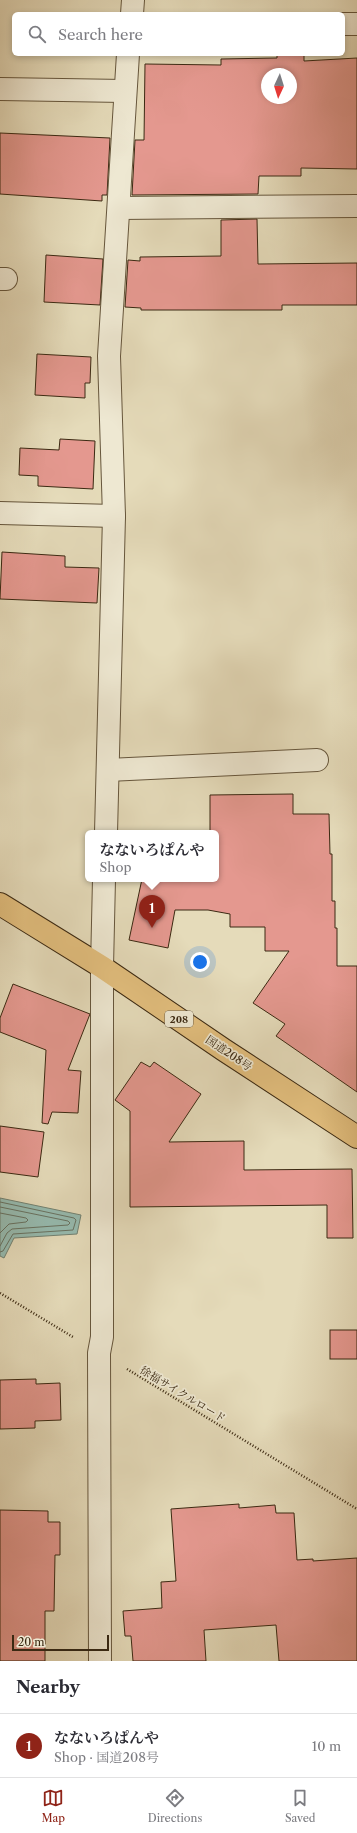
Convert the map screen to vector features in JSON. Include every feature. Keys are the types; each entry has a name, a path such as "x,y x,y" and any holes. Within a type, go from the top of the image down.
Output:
{"highway":[{"name":"国道208号","path":"0,904 102,967 224,1050 357,1137"}],"street":[{"path":"132,12 133,0"},
{"path":"345,24 357,24"},
{"path":"106,830 114,516 109,356 119,208 124,91 128,56"},
{"path":"0,89 124,91"},
{"path":"119,208 357,206"},
{"path":"0,513 114,516"},
{"path":"108,770 317,760"},
{"path":"100,1661 99,1353 102,1337 102,967 104,882"}],"path":[{"name":"徐福サイクルロード","path":"0,1293 357,1509"}],"water":[{"path":"0,1198 81,1215 77,1234 14,1238 4,1258 0,1256"}],"building":[{"path":"277,56 304,56 304,61 357,58 357,169 301,168 301,176 259,176 258,194 132,195 135,140 144,140 145,64 221,65 221,59 277,58"},
{"path":"0,133 110,138 107,195 102,195 102,201 0,194"},
{"path":"257,219 258,264 357,263 357,305 282,305 282,310 141,310 141,308 125,307 128,260 140,261 140,257 221,256 221,220"},
{"path":"46,255 103,259 100,305 44,302"},
{"path":"37,354 91,357 90,383 85,383 85,398 35,395"},
{"path":"60,439 95,441 93,489 38,486 38,476 19,475 20,448 59,450"},
{"path":"2,552 65,556 65,567 99,568 97,603 0,599"},
{"path":"293,794 293,814 329,814 330,854 332,854 332,901 335,901 335,928 337,928 337,966 357,966 357,1092 276,1036 285,1024 253,1003 289,951 265,951 265,927 230,927 230,914 208,910 175,910 168,948 129,940 141,882 219,882 219,830 210,830 210,795"},
{"path":"13,984 90,1014 68,1070 81,1071 78,1113 52,1112 48,1124 42,1123 46,1050 0,1032 0,1018"},
{"path":"141,1062 150,1067 154,1062 201,1094 169,1142 244,1141 244,1170 352,1169 353,1238 327,1238 327,1205 130,1207 130,1111 115,1100"},
{"path":"0,1126 44,1132 38,1177 0,1172"},
{"path":"330,1330 357,1330 357,1359 330,1359"},
{"path":"36,1379 36,1384 60,1383 61,1420 35,1421 35,1428 0,1429 0,1380"},
{"path":"239,1504 239,1508 275,1505 276,1513 294,1513 297,1560 313,1559 313,1561 357,1558 357,1661 279,1661 276,1625 204,1630 206,1661 133,1661 131,1636 125,1636 123,1611 162,1608 161,1582 176,1581 171,1509"},
{"path":"0,1510 48,1511 48,1522 60,1522 60,1555 55,1555 54,1611 45,1611 45,1661 0,1661"}],"place":[{"name":"なないろぱんや","path":"152,928"}]}
